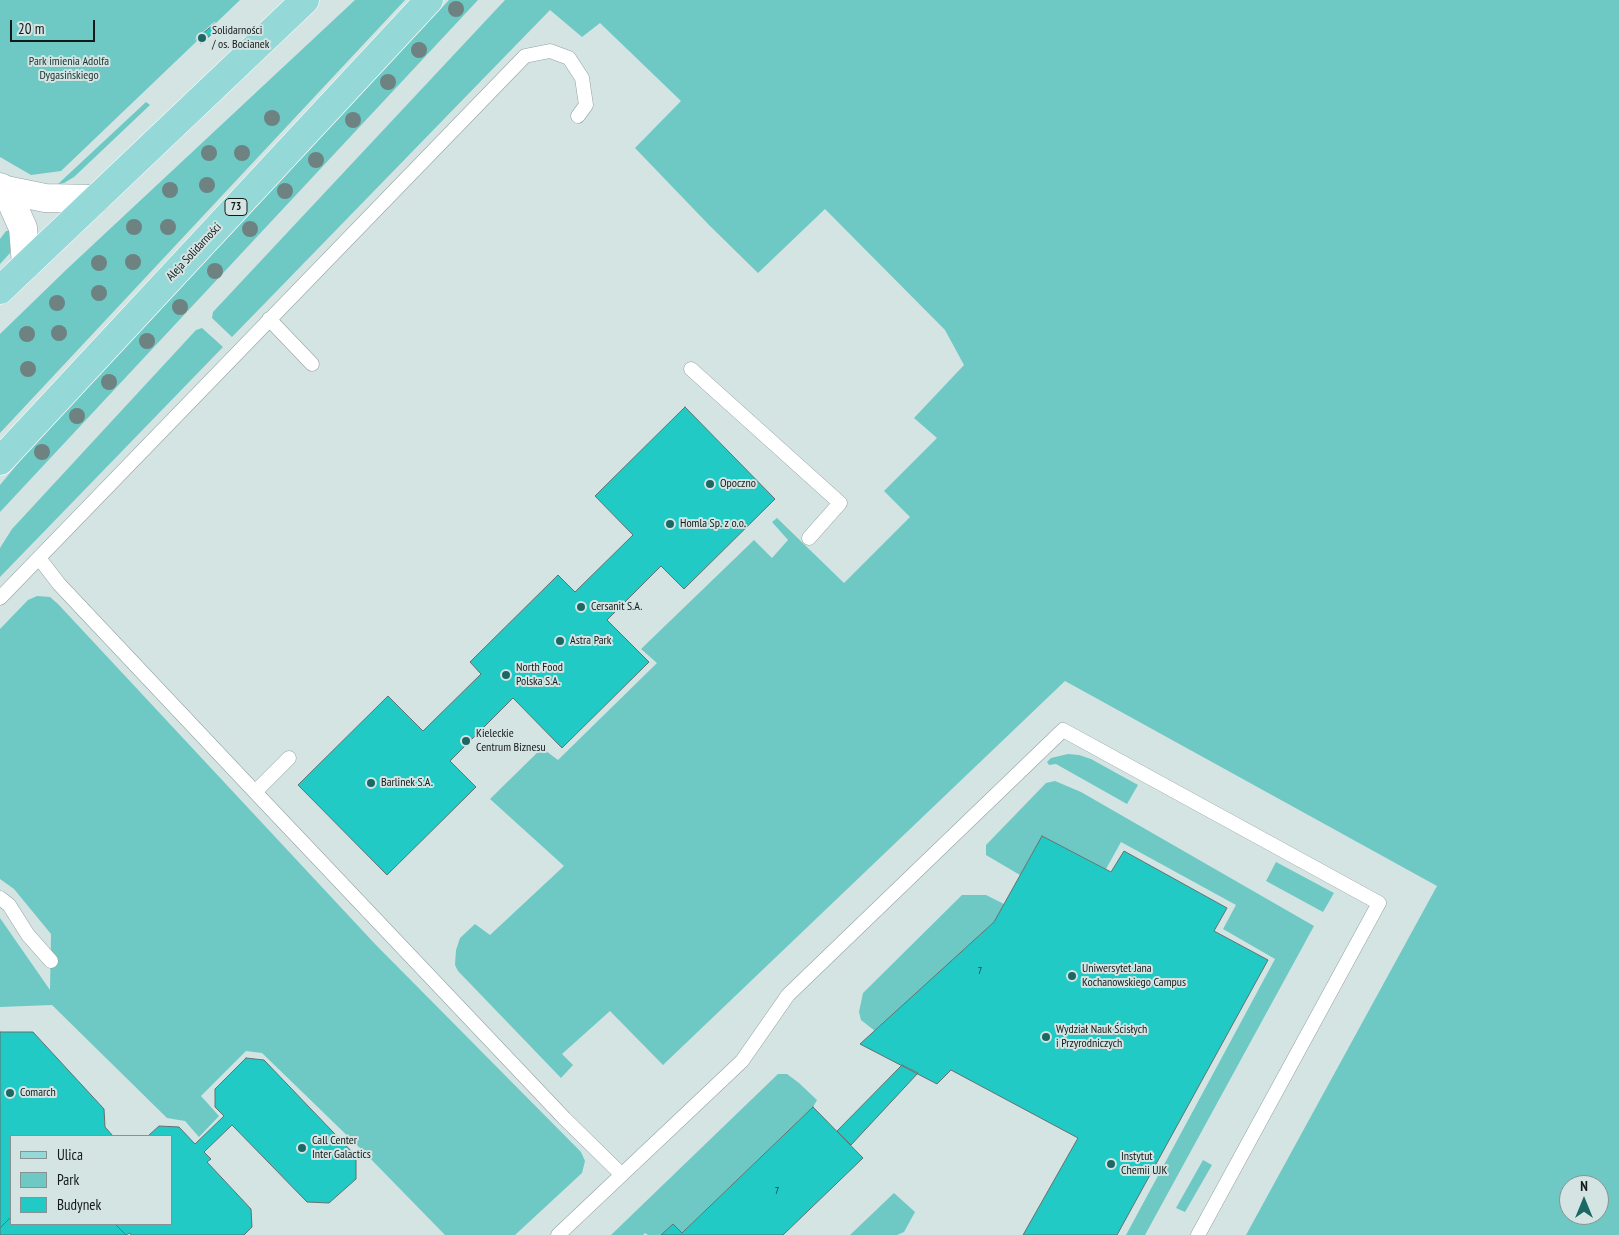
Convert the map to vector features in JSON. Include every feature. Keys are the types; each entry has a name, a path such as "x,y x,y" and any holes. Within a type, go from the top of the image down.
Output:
{"main road":[{"path":"0,290 304,0"},
{"name":"Aleja Solidarności","path":"0,461 429,0"}],"street":[{"path":"3,188 45,198 96,199"},
{"path":"3,188 23,228 26,266"}],"lane":[{"path":"0,598 525,56 550,51 569,58 582,78 586,105 578,116"},
{"path":"269,319 312,364"},
{"path":"691,370 840,503 809,538"},
{"path":"39,558 59,584 255,792 564,1118 621,1174"},
{"path":"558,1235 742,1061 788,995 1063,730 1379,904 1198,1235"},
{"path":"255,792 289,758"},
{"path":"0,898 9,905 28,935 50,961"}],"green space":[{"name":"Park imienia Adolfa Dygasińskiego","path":"0,0 240,0 216,23 214,22 195,39 197,41 61,171 31,175 0,157"},
{"path":"355,0 405,0 0,433 0,334"},
{"path":"449,0 478,0 0,512 0,485 19,462"},
{"path":"505,0 1619,0 1619,1235 1246,1235 1437,886 1065,681 663,1065 610,1011 562,1054 573,1065 561,1078 458,971 455,965 456,950 460,938 475,924 490,935 564,866 490,799 542,748 558,760 657,663 641,649 754,540 772,558 788,540 772,522 777,518 844,583 910,517 884,491 937,438 914,418 964,365 945,330 825,209 758,273 635,148 681,101 600,23 582,37 550,10 232,337 212,318 213,312"},
{"path":"146,102 150,105 74,177 58,184"},
{"path":"12,230 10,253 0,264 0,239 6,231"},
{"path":"202,328 223,347 0,577 0,548 12,529 196,330"},
{"path":"37,596 50,597 58,604 375,944 581,1152 585,1161 582,1173 515,1235 445,1235 360,1148 262,1053 246,1051 201,1096 219,1116 199,1137 185,1121 167,1118 52,1005 0,1007 0,918 50,990 51,934 14,889 0,879 0,629 28,600"},
{"path":"1068,754 1091,759 1138,785 1127,804 1056,764 1049,765 1047,762 1051,758"},
{"path":"1055,781 1081,792 1314,926 1145,1235 1126,1235 1275,959 1223,929 1236,905 1121,842 1106,869 1042,836 1020,875 986,855 986,845 1046,783"},
{"path":"1276,862 1334,893 1323,912 1266,881"},
{"path":"962,895 986,895 1004,904 994,922 875,1031 861,1020 859,1012 863,993"},
{"path":"778,1074 787,1074 799,1083 817,1100 813,1107 682,1233 673,1224 661,1235 648,1235 645,1233 643,1235 611,1235"},
{"path":"1203,1160 1212,1165 1185,1212 1176,1208"},
{"path":"894,1193 915,1212 904,1232 897,1235 850,1235"}],"building":[{"path":"214,24 218,28 201,44 196,39"},
{"name":"Astra Park","path":"685,407 775,499 684,589 661,566 607,620 649,662 562,748 513,698 450,761 476,787 387,875 298,785 388,696 423,731 481,674 470,662 558,575 575,592 633,535 595,496"},
{"name":"Wydział Nauk Ścisłych i Przyrodniczych","path":"1042,836 1111,872 1124,851 1227,908 1214,931 1268,960 1117,1235 1023,1235 1078,1138 951,1070 937,1084 860,1044 994,922"},
{"path":"0,1032 33,1032 104,1109 105,1127 112,1135 10,1135 10,1218 0,1228"},
{"name":"Call Center Inter Galactics","path":"246,1058 264,1060 356,1156 356,1179 329,1203 307,1202 232,1125 204,1152 211,1159 207,1162 251,1209 252,1227 244,1235 131,1235 130,1233 126,1235 116,1225 172,1225 172,1135 149,1135 159,1126 179,1127 195,1144 224,1116 215,1107 215,1089"},
{"path":"902,1065 918,1073 851,1145 837,1131"},
{"path":"813,1107 863,1158 783,1235 661,1235 673,1224 682,1233"},
{"path":"10,1218 10,1225 116,1225 126,1235 0,1235 0,1228"}],"place":[{"name":"Solidarności / os. Bocianek","path":"202,38"},
{"name":"Opoczno","path":"710,484"},
{"name":"Homla Sp. z o.o.","path":"670,524"},
{"name":"Cersanit S.A.","path":"581,607"},
{"name":"Astra Park","path":"560,641"},
{"name":"North Food Polska S.A.","path":"506,675"},
{"name":"Kieleckie Centrum Biznesu","path":"466,741"},
{"name":"Barlinek S.A.","path":"371,783"},
{"name":"Uniwersytet Jana Kochanowskiego Campus","path":"1072,976"},
{"name":"Wydział Nauk Ścisłych i Przyrodniczych","path":"1046,1037"},
{"name":"Comarch","path":"10,1093"},
{"name":"Call Center Inter Galactics","path":"302,1148"},
{"name":"Instytut Chemii UJK","path":"1111,1164"}]}
